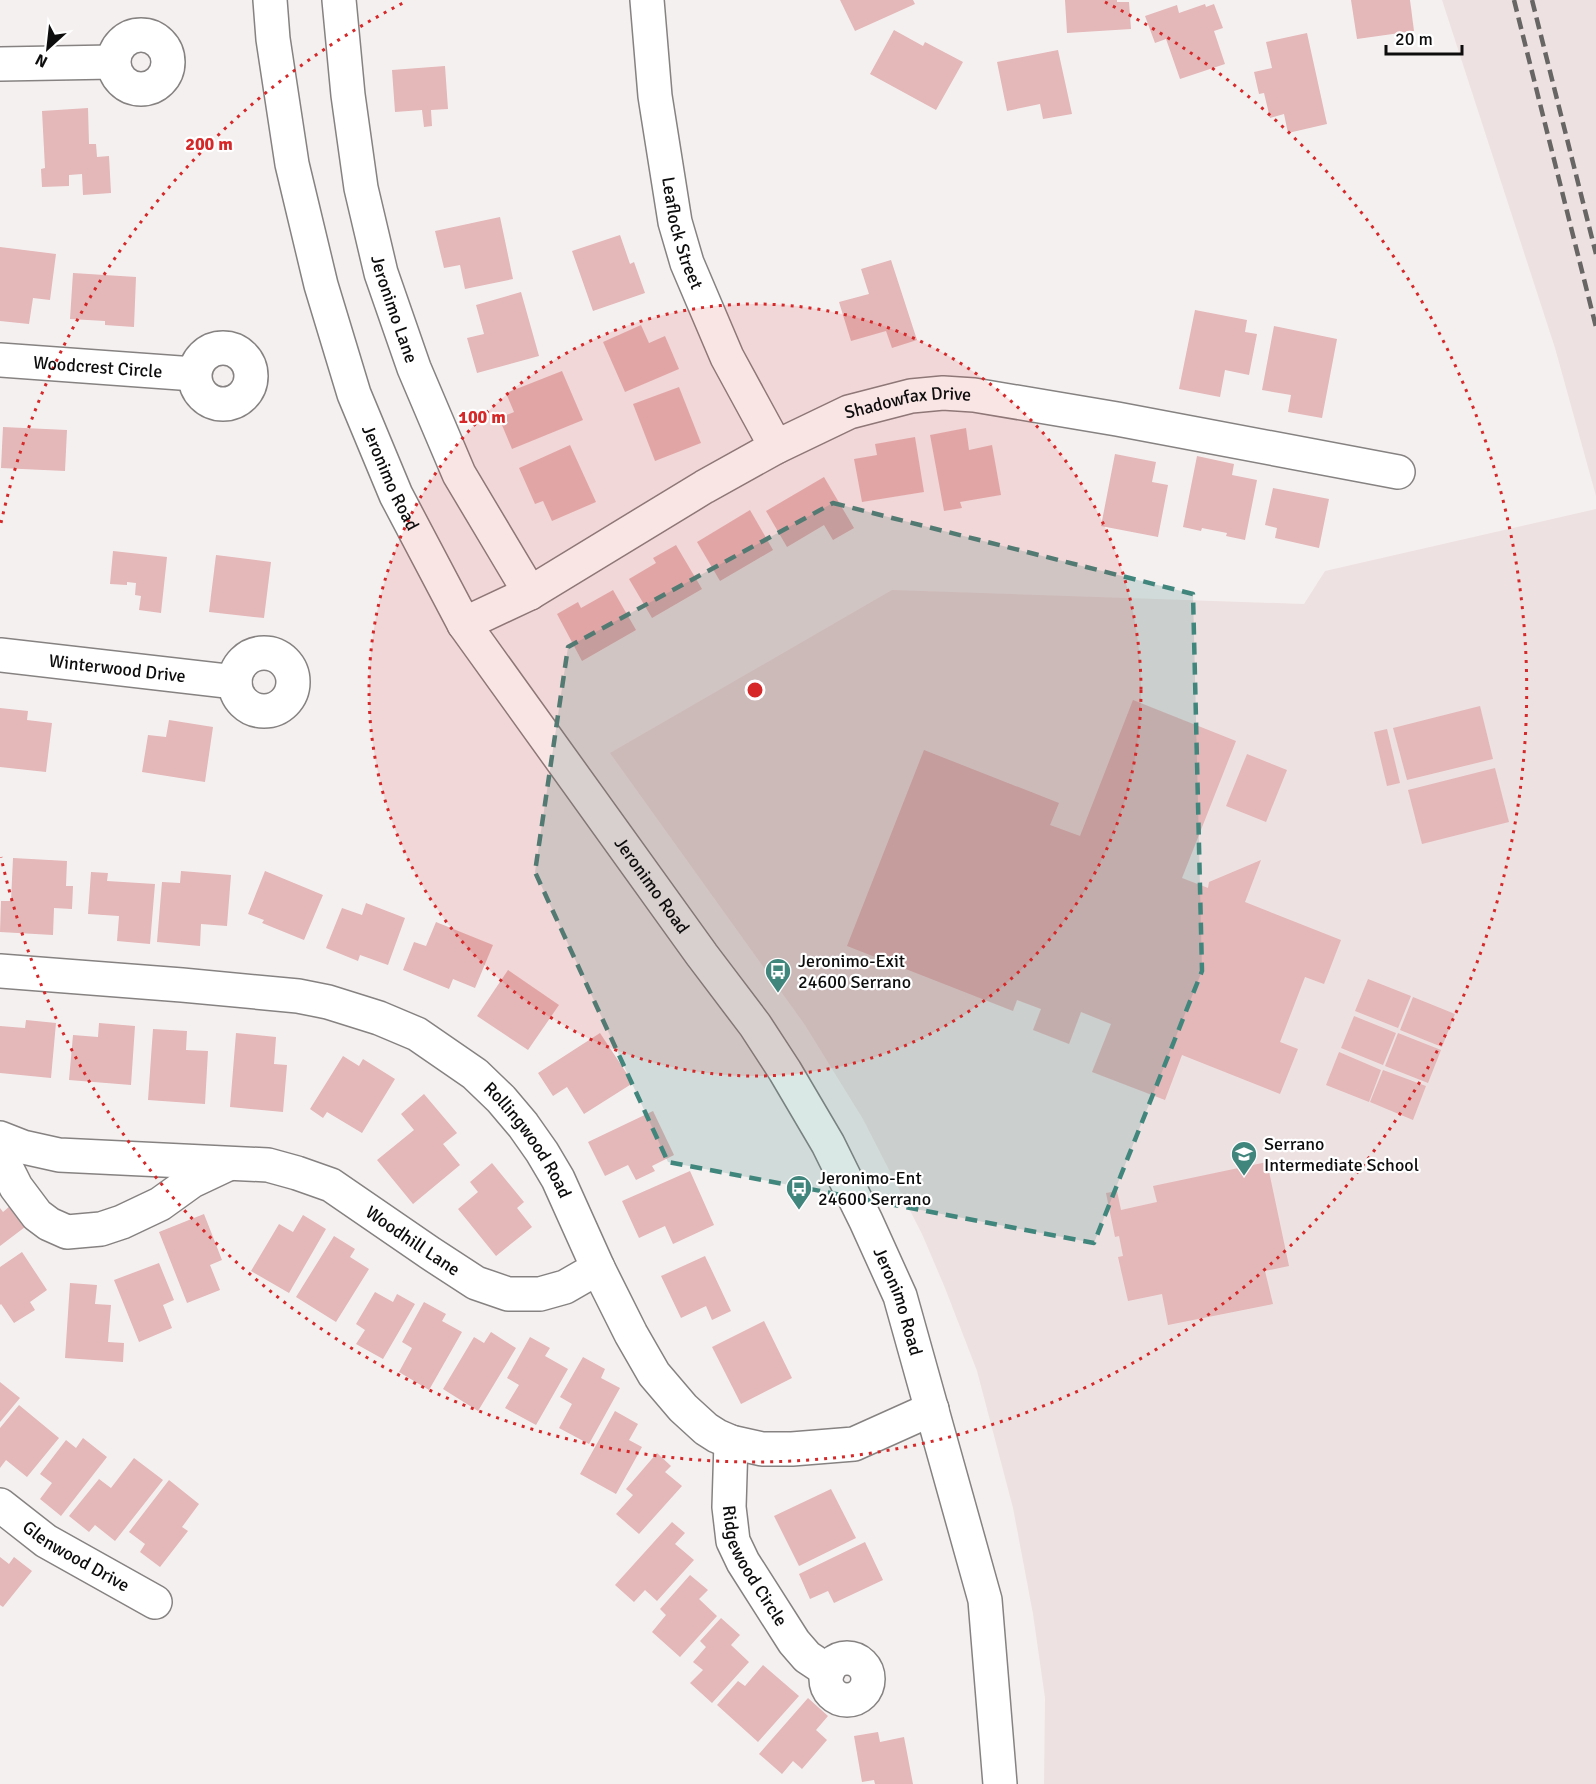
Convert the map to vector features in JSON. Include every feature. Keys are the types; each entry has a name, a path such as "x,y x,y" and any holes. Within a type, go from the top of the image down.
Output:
{"street":[{"name":"Jeronimo Road","path":"270,0 273,39 292,164 321,285 354,394 396,495 464,624 785,1071 828,1144 900,1296 985,1600 1000,1784"},
{"name":"Jeronimo Lane","path":"339,0 348,95 362,188 381,273 414,368 459,474 530,592"},
{"name":"Leaflock Street","path":"647,0 655,96 675,222 687,263 728,357 776,447"},
{"path":"0,64 113,62"},
{"name":"Woodcrest Circle","path":"0,360 194,374"},
{"name":"Shadowfax Drive","path":"464,624 530,592 704,487 776,447 849,412 911,396 943,393 975,395 1106,417 1398,472"},
{"name":"Winterwood Drive","path":"0,655 235,682"},
{"name":"Rollingwood Road","path":"0,971 298,996 328,1002 379,1018 417,1034 475,1074 523,1125 558,1179 598,1268 654,1374 691,1415 717,1436 746,1447 762,1449 854,1444 932,1409"},
{"name":"Woodhill Lane","path":"0,1138 23,1147 59,1155 268,1165 297,1173 331,1185 476,1283 508,1294 540,1294 565,1287 598,1268"},
{"name":"Woodhill Lane","path":"0,1155 16,1187 37,1215 49,1224 67,1232 101,1229 122,1222 160,1204 192,1181 229,1164"},
{"name":"Ridgewood Circle","path":"731,1442 729,1508 733,1541 743,1562 795,1642 807,1657 828,1671"},
{"name":"Glenwood Drive","path":"0,1505 45,1541 155,1602"}],"highlighted area":[{"path":"833,503 1193,594 1202,971 1094,1243 668,1162 535,872 568,647"}],"shaded area":[{"path":"1442,0 1596,0 1596,496 1555,348"},
{"name":"Serrano Intermediate School","path":"1596,509 1596,1784 1044,1784 1045,1698 1033,1614 1013,1508 977,1371 945,1288 922,1234 863,1119 805,1025 610,753 892,590 1304,604 1325,571"}],"building":[{"path":"840,0 913,0 915,4 855,31"},
{"path":"1065,0 1129,2 1131,29 1067,33"},
{"path":"1351,0 1410,0 1414,31 1357,39"},
{"path":"1205,4 1206,7 1214,4 1223,28 1214,31 1225,64 1180,79 1166,39 1155,43 1145,16 1177,5 1179,13"},
{"path":"894,30 923,46 925,42 963,62 936,110 870,74"},
{"path":"1307,33 1327,124 1288,133 1284,114 1270,118 1264,93 1259,94 1254,72 1272,68 1266,42"},
{"path":"1058,50 1072,114 1043,119 1040,104 1007,111 997,62"},
{"path":"445,66 448,109 431,110 432,126 424,127 422,110 395,112 392,70"},
{"path":"88,108 89,144 96,144 97,157 109,156 111,193 83,195 82,174 69,175 69,186 42,187 41,169 45,168 42,111"},
{"path":"500,217 513,279 465,289 460,265 444,268 435,231"},
{"path":"620,235 630,264 634,262 645,293 593,311 572,251"},
{"path":"0,247 56,254 50,300 33,298 29,324 0,321"},
{"path":"891,260 917,340 892,348 886,331 851,341 839,302 869,294 861,269"},
{"path":"73,273 136,277 134,327 105,325 105,321 70,319"},
{"path":"521,292 539,356 477,373 467,338 484,334 476,305"},
{"path":"1195,310 1247,320 1245,332 1257,334 1249,375 1225,370 1220,397 1179,389"},
{"path":"641,325 649,343 665,336 679,369 625,392 603,342"},
{"path":"1274,326 1337,339 1322,418 1288,412 1291,395 1262,390"},
{"path":"562,371 583,420 512,449 499,418 514,412 506,393"},
{"path":"679,387 701,443 655,461 633,404"},
{"path":"3,427 67,430 65,471 1,468"},
{"path":"966,428 969,450 992,445 1001,495 960,502 962,508 944,511 930,435"},
{"path":"915,437 924,492 862,502 854,459 877,455 875,444"},
{"path":"570,445 596,502 552,521 543,501 535,504 519,468"},
{"path":"1115,454 1156,462 1152,482 1168,485 1158,537 1101,526"},
{"path":"1197,456 1234,464 1232,475 1257,480 1245,540 1226,536 1227,533 1183,527"},
{"path":"824,477 854,528 833,540 824,525 787,547 766,511"},
{"path":"1273,488 1329,499 1319,548 1275,538 1277,528 1265,525"},
{"path":"750,510 773,550 720,581 697,542"},
{"path":"676,545 702,589 652,618 629,579 656,563 653,558"},
{"path":"113,551 167,557 161,613 139,610 141,596 135,595 136,583 110,584"},
{"path":"216,555 271,562 264,618 209,612"},
{"path":"613,590 636,630 582,661 557,614 578,602 581,608"},
{"path":"1133,700 1236,741 1182,878 1208,888 1209,882 1261,860 1245,902 1341,940 1324,984 1305,977 1280,1042 1298,1049 1280,1094 1182,1055 1165,1100 1092,1072 1111,1024 1081,1012 1069,1044 1033,1030 1041,1009 1017,1000 1013,1011 847,946 924,750 1059,803 1050,825 1080,836"},
{"path":"1480,706 1493,759 1407,780 1393,728"},
{"path":"0,708 28,711 27,720 52,723 46,772 0,767"},
{"path":"169,720 213,727 205,782 142,772 148,735 166,737"},
{"path":"1387,729 1400,783 1387,786 1374,732"},
{"path":"1247,754 1287,770 1266,822 1226,806"},
{"path":"1495,768 1509,822 1422,844 1408,790"},
{"path":"13,858 67,861 66,886 73,886 72,909 54,908 53,935 0,932 1,901 11,901"},
{"path":"181,871 231,875 227,926 201,924 200,946 157,942 162,882 180,883"},
{"path":"265,871 323,895 304,940 262,923 264,920 248,914"},
{"path":"91,872 108,873 107,881 155,884 150,944 117,941 119,916 88,914"},
{"path":"366,903 405,918 388,965 360,955 358,961 326,948 342,908 362,915"},
{"path":"436,922 493,945 475,988 453,979 449,989 403,970 414,942 426,946"},
{"path":"508,970 559,1005 528,1050 477,1016"},
{"path":"1368,979 1411,996 1398,1028 1355,1011"},
{"path":"1413,997 1455,1014 1442,1047 1400,1030"},
{"path":"1354,1016 1396,1033 1383,1065 1341,1048"},
{"path":"26,1020 56,1023 51,1078 0,1073 0,1026 25,1028"},
{"path":"99,1023 135,1026 131,1085 69,1080 73,1035 98,1037"},
{"path":"153,1029 187,1031 186,1050 208,1051 205,1104 148,1100"},
{"path":"236,1033 276,1037 274,1064 287,1065 283,1112 230,1107"},
{"path":"600,1033 633,1083 584,1114 567,1087 553,1096 538,1073"},
{"path":"1398,1033 1441,1050 1428,1083 1385,1066"},
{"path":"1339,1052 1381,1070 1369,1102 1326,1085"},
{"path":"343,1056 359,1066 363,1059 395,1079 362,1133 327,1112 323,1118 310,1109"},
{"path":"1383,1070 1426,1086 1413,1120 1370,1102"},
{"path":"424,1094 457,1133 443,1144 460,1165 413,1204 377,1160 414,1130 401,1114"},
{"path":"653,1111 674,1155 652,1166 655,1171 636,1180 628,1165 605,1176 588,1142"},
{"path":"1267,1162 1289,1266 1265,1271 1273,1304 1168,1325 1162,1294 1128,1301 1118,1257 1123,1256 1119,1236 1115,1237 1106,1193 1117,1191 1121,1210 1157,1202 1153,1186"},
{"path":"492,1163 524,1202 517,1208 532,1227 496,1256 458,1209 478,1192 470,1182"},
{"path":"690,1171 714,1225 673,1244 665,1226 639,1238 622,1201"},
{"path":"10,1206 25,1227 0,1246 0,1208 3,1212"},
{"path":"204,1214 222,1260 210,1265 220,1290 187,1303 159,1232"},
{"path":"303,1215 326,1229 289,1293 251,1271 279,1224 293,1232"},
{"path":"334,1236 355,1249 350,1257 369,1269 336,1322 296,1297"},
{"path":"22,1252 47,1290 30,1302 35,1310 14,1323 0,1305 0,1267"},
{"path":"705,1256 731,1311 712,1320 706,1306 681,1318 661,1276"},
{"path":"159,1263 174,1300 163,1305 172,1328 139,1342 114,1280"},
{"path":"70,1283 97,1285 95,1304 111,1305 108,1342 124,1343 123,1362 65,1358"},
{"path":"375,1292 393,1302 397,1294 415,1304 383,1359 356,1344 365,1330 356,1324"},
{"path":"424,1302 446,1314 442,1321 462,1332 429,1390 399,1372 412,1348 402,1342"},
{"path":"764,1321 792,1378 741,1404 712,1347"},
{"path":"491,1332 516,1348 478,1411 443,1389 474,1337 484,1343"},
{"path":"530,1337 550,1348 545,1356 568,1369 536,1425 505,1408 519,1385 507,1378"},
{"path":"583,1357 605,1369 601,1378 620,1388 589,1444 559,1428 572,1404 560,1397"},
{"path":"0,1382 20,1398 0,1422"},
{"path":"19,1405 59,1438 27,1477 6,1460 0,1468 0,1428"},
{"path":"615,1411 638,1424 629,1440 642,1447 616,1494 580,1474"},
{"path":"83,1438 107,1457 61,1516 40,1499 52,1483 40,1474 66,1440 76,1448"},
{"path":"657,1453 671,1466 665,1472 682,1486 639,1534 616,1514 633,1495 626,1489"},
{"path":"134,1458 163,1480 115,1541 95,1525 89,1532 69,1516 99,1479 111,1488"},
{"path":"169,1480 199,1504 182,1527 188,1531 160,1567 140,1552 145,1544 129,1532"},
{"path":"831,1489 856,1538 799,1566 774,1516"},
{"path":"672,1522 685,1533 675,1544 694,1560 657,1601 645,1590 634,1602 615,1585"},
{"path":"865,1542 883,1580 834,1603 828,1591 810,1599 799,1574"},
{"path":"0,1557 9,1564 14,1557 32,1571 3,1607 0,1605"},
{"path":"690,1575 708,1590 699,1599 717,1616 680,1657 652,1632 666,1615 660,1609"},
{"path":"721,1618 740,1635 731,1645 749,1662 712,1703 690,1683 703,1670 693,1662 706,1647 700,1641"},
{"path":"763,1665 799,1696 758,1742 717,1705 738,1681 745,1686"},
{"path":"808,1698 828,1716 816,1730 827,1740 802,1769 793,1761 782,1774 759,1754"},
{"path":"878,1732 880,1742 904,1737 913,1784 875,1784 874,1780 862,1782 854,1736"}],"railway":[{"path":"1514,0 1596,327"},
{"path":"1532,0 1596,254"}],"place":[{"name":"Jeronimo-Exit 24600 Serrano","path":"778,994"},
{"name":"Serrano Intermediate School","path":"1244,1177"},
{"name":"Jeronimo-Ent 24600 Serrano","path":"799,1211"}]}
